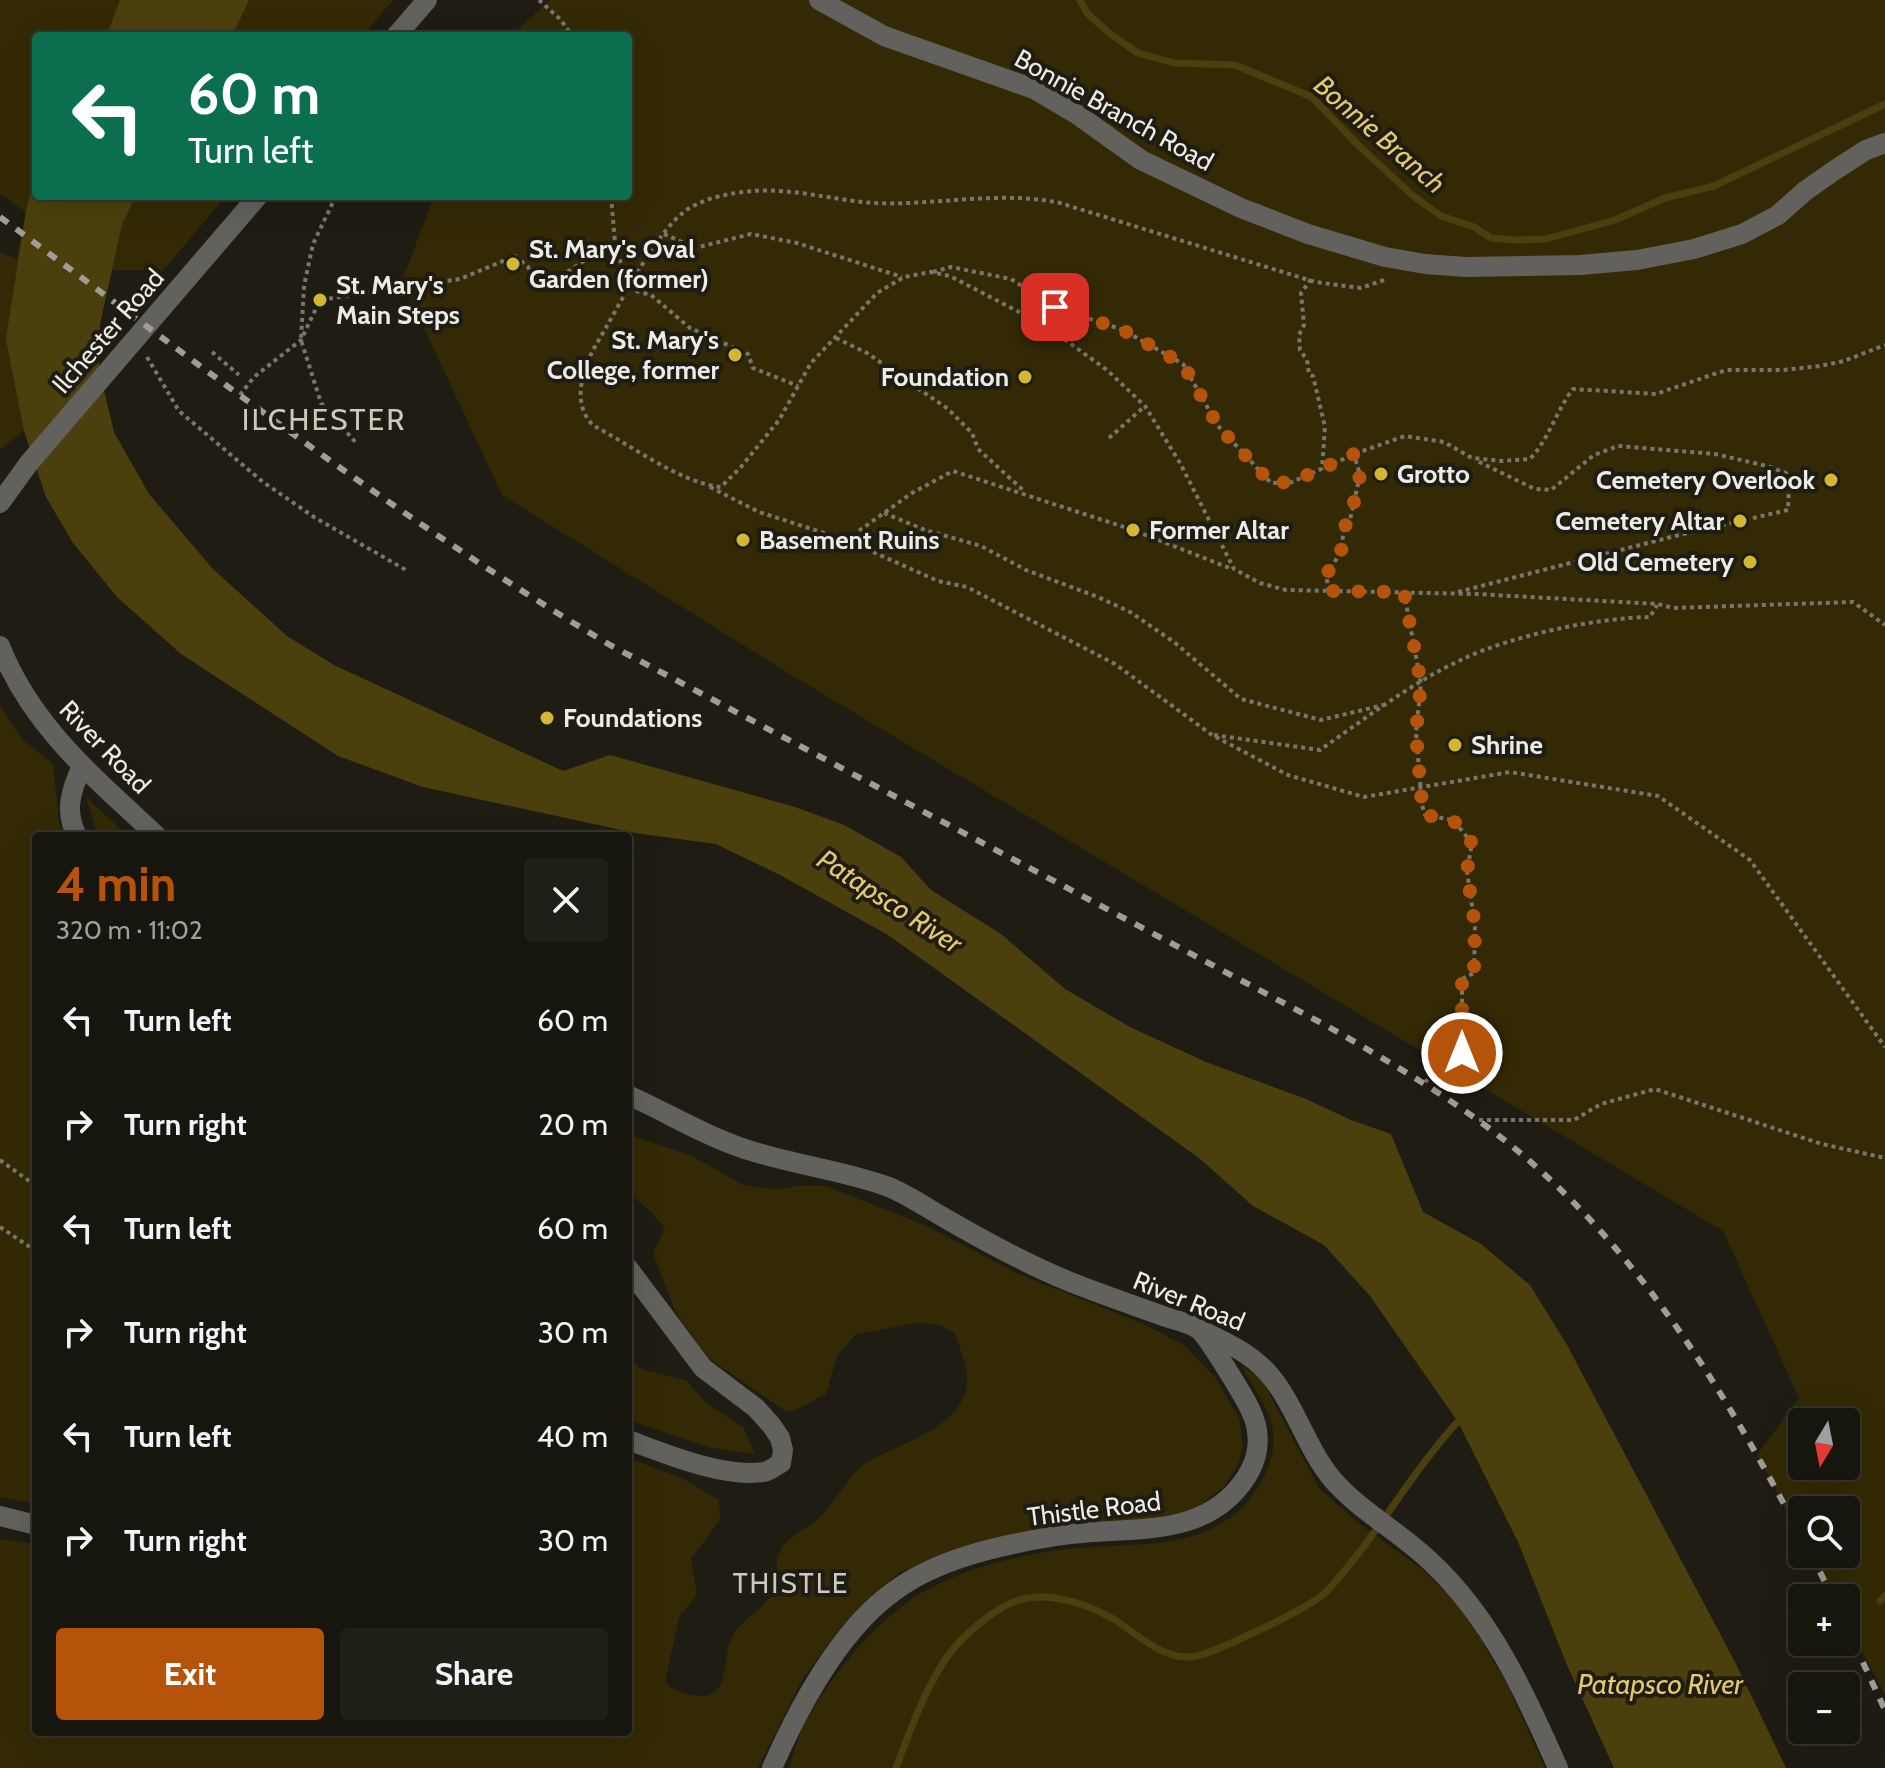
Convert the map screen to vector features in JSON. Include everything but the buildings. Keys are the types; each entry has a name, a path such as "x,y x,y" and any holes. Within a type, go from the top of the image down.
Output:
{"street":[{"path":"399,32 427,0"},
{"name":"Bonnie Branch Road","path":"819,0 884,36 1034,89 1078,115 1141,160 1241,208 1321,238 1385,257 1419,263 1465,267 1580,265 1637,260 1694,249 1742,234 1778,215 1835,170 1866,150 1885,143"},
{"name":"Ilchester Road","path":"0,503 29,463 255,200"},
{"name":"River Road","path":"0,646 24,695 50,733 153,832"},
{"path":"75,832 70,823 69,805 72,787 82,766"},
{"name":"River Road","path":"632,1097 725,1142 751,1151 841,1171 893,1189 1005,1253 1069,1281 1199,1329 1242,1350 1267,1371 1331,1478 1461,1591 1484,1622 1518,1682 1558,1768"},
{"path":"632,1274 689,1352 703,1368 756,1408 780,1438 783,1450 781,1463 767,1471 746,1472 672,1456 632,1441"},
{"name":"Thistle Road","path":"772,1768 794,1718 823,1672 860,1624 893,1592 929,1571 969,1556 1060,1535 1166,1527 1195,1519 1219,1507 1239,1489 1252,1468 1258,1449 1258,1428 1246,1400 1199,1329"},
{"path":"0,1516 32,1524"}],"path":[{"path":"539,0 569,32"},
{"path":"1419,263 1361,288 1304,278 1060,203 1030,197 874,203 755,191 725,195 682,213 664,234 586,362 581,402 587,420 674,471 759,512 846,540 938,581 967,587 1115,664 1212,735 1288,775 1364,797 1510,772 1658,796 1750,860 1885,1047"},
{"path":"334,200 313,244 304,286 301,340 321,403 357,444"},
{"path":"611,200 615,243 628,289"},
{"path":"664,234 695,248 751,234 797,243 904,277"},
{"path":"240,395 254,377 301,340 320,300 460,279 515,256 528,267 534,278 566,273 615,243"},
{"path":"708,486 721,487 728,481 779,420 811,363 877,293 904,277 951,267 1011,279 1055,307 1123,330 1183,364 1218,426 1271,483 1292,482 1354,454 1405,436 1444,442 1535,489 1551,490 1594,455 1618,446 1715,454 1786,473 1789,483 1788,510 1452,594"},
{"path":"931,272 950,276 1046,326 1107,370 1145,406 1180,463 1216,539 1234,569"},
{"path":"1304,278 1310,281 1301,293 1304,325 1299,335 1300,350 1307,360 1309,374 1313,376 1325,427 1322,469"},
{"path":"628,289 651,295 690,328 748,354 753,368 798,386"},
{"path":"836,338 876,358 948,409 972,433 978,449 1027,494"},
{"path":"132,342 179,411 263,482 314,517 406,570"},
{"path":"1472,458 1502,461 1530,459 1540,449 1560,406 1573,389 1656,394 1726,370 1783,370 1820,366 1844,361 1885,345"},
{"path":"212,352 239,375"},
{"path":"1109,438 1145,406"},
{"path":"1329,591 1326,575 1341,552 1344,527 1350,520 1360,475 1354,454"},
{"path":"846,540 912,493 953,471 1133,530 1234,569 1260,583 1286,590 1452,594 1658,604 1673,608 1853,602 1885,625"},
{"path":"884,513 925,530 981,546 1026,570 1130,612 1174,642 1241,699 1321,720 1388,704"},
{"path":"1404,592 1421,684 1416,733 1418,788 1425,815 1453,820 1472,843 1467,871 1475,927 1474,973 1462,979 1462,1053 1451,1077 1436,1068 1424,1084"},
{"path":"1212,735 1320,750 1465,657 1550,630 1650,617 1658,604"},
{"path":"1479,1120 1574,1120 1601,1104 1655,1089 1822,1144 1885,1158"},
{"path":"0,1160 32,1183"},
{"path":"0,1227 32,1248"}],"shaded area":[{"path":"0,0 393,0 366,32 32,32 32,200 223,200 161,273 112,270 100,324 99,370 16,387 24,431 0,450 0,252 17,259 26,212 0,193"},
{"path":"550,0 1885,0 1885,1695 1860,1648 1860,1584 1826,1584 1818,1568 1860,1568 1860,1496 1788,1496 1788,1513 1757,1455 1788,1413 1788,1480 1860,1480 1860,1408 1792,1408 1799,1398 1723,1231 796,678 502,495 402,281 432,200 632,200 632,32 515,32"},
{"path":"0,706 23,740 53,764 59,823 63,832 32,832 32,1503 0,1497"},
{"path":"86,797 124,832 97,832"},
{"path":"632,1135 694,1157 743,1185 776,1190 795,1186 826,1186 927,1226 1016,1273 1141,1323 1184,1345 1215,1377 1239,1418 1243,1446 1238,1465 1224,1487 1187,1515 983,1544 899,1573 841,1627 803,1678 758,1768 0,1768 0,1539 32,1543 32,1736 632,1736 632,1460 684,1479 719,1500 720,1520 691,1559 697,1595 679,1617 665,1682 687,1694 704,1696 713,1693 722,1679 732,1637 773,1592 778,1557 783,1546 821,1516 862,1466 933,1430 947,1419 965,1392 967,1374 955,1333 940,1325 922,1322 856,1334 837,1356 826,1394 793,1411 784,1410 710,1359 676,1313 653,1253 665,1228 632,1195"},
{"path":"632,1362 642,1369 687,1381 706,1403 744,1428 755,1454 712,1448 632,1421"},
{"path":"1241,1366 1261,1378 1319,1488 1357,1522 1422,1569 1453,1599 1475,1629 1508,1686 1545,1768 789,1768 805,1723 844,1665 895,1611 932,1587 978,1568 1026,1556 1087,1547 1172,1541 1222,1523 1243,1506 1261,1482 1269,1464 1273,1435 1266,1408"}],"water":[{"path":"120,0 249,0 234,32 106,32"},
{"name":"Patapsco River","path":"32,186 32,200 134,200 122,224 100,324 99,370 114,432 149,494 213,569 287,636 334,665 563,771 610,755 795,807 844,825 901,857 931,890 1001,934 1065,989 1130,1027 1206,1062 1391,1134 1423,1212 1481,1244 1530,1285 1567,1345 1735,1662 1786,1768 1614,1768 1567,1665 1518,1542 1458,1422 1370,1296 1324,1245 1253,1206 1199,1158 888,935 782,876 716,844 635,833 423,787 338,756 181,654 117,597 73,543 46,497 24,431 6,339"}],"waterway":[{"name":"Bonnie Branch","path":"1080,0 1087,13 1138,53 1174,63 1235,65 1312,97 1412,195 1441,216 1474,227 1491,238 1546,239 1615,220 1665,198 1714,186 1885,104"},
{"path":"896,1768 933,1680 955,1647 991,1615 1016,1601 1050,1597 1106,1615 1167,1653 1189,1657 1212,1651 1286,1617 1326,1592 1464,1415"},
{"path":"1880,1601 1885,1596"}],"railway":[{"path":"0,217 376,493 610,645 1327,1026 1478,1120 1569,1197 1646,1286 1714,1383 1788,1512"},
{"path":"1818,1568 1826,1584"},
{"path":"1860,1656 1885,1710"}],"place":[{"name":"St. Mary's Oval Garden (former)","path":"513,264"},
{"name":"St. Mary's Main Steps","path":"320,300"},
{"name":"St. Mary's College, former","path":"735,355"},
{"name":"Foundation","path":"1025,377"},
{"name":"Grotto","path":"1381,474"},
{"name":"Cemetery Overlook","path":"1831,480"},
{"name":"Cemetery Altar","path":"1740,521"},
{"name":"Former Altar","path":"1133,530"},
{"name":"Basement Ruins","path":"743,540"},
{"name":"Old Cemetery","path":"1750,562"},
{"name":"Foundations","path":"547,718"},
{"name":"Shrine","path":"1455,745"}],"district":[{"name":"ILCHESTER","path":"324,420"},
{"name":"THISTLE","path":"791,1583"}],"route":[{"path":"1055,307 1123,330 1183,364 1218,426 1271,483 1292,482 1354,454 1360,475 1350,520 1344,527 1343,548 1326,575 1329,591 1404,592 1421,684 1416,733 1418,788 1422,805 1425,815 1453,820 1472,843 1467,871 1475,927 1474,973 1462,979 1462,1053"}]}
